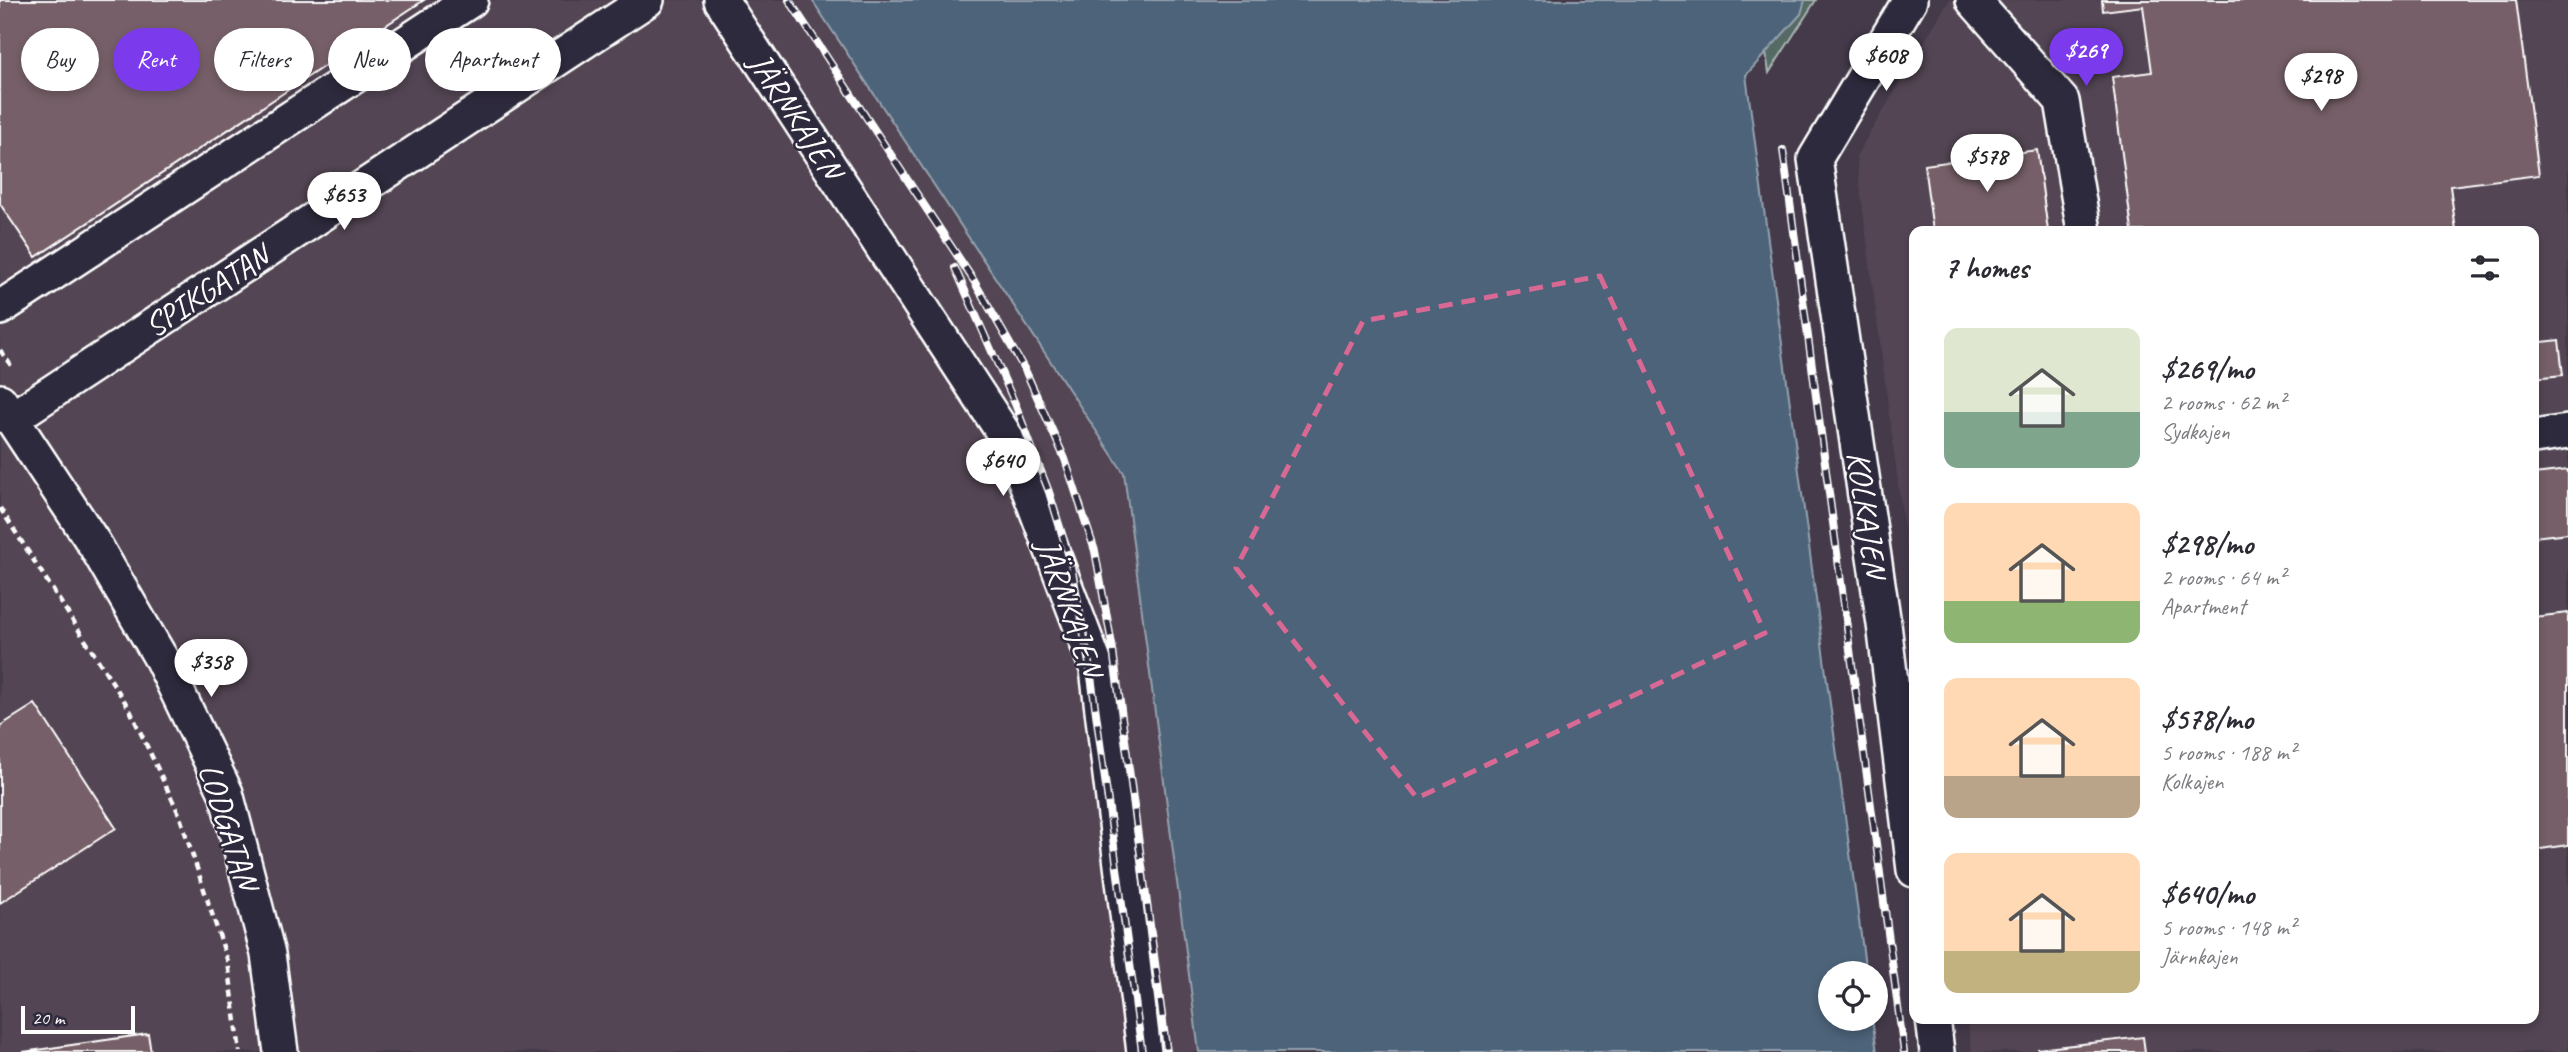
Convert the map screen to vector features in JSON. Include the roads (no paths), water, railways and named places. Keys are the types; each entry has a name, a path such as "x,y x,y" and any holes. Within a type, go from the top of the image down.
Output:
{"street":[{"path":"0,308 471,0"},
{"name":"SPIKGATAN","path":"6,410 647,0"},
{"name":"JÄRNKAJEN","path":"722,0 1012,446 1097,669 1144,1052"},
{"name":"KOLKAJEN","path":"1909,829 1884,624 1815,159 1910,0"},
{"path":"1973,0 2062,101 2083,226"},
{"name":"LODGATAN","path":"6,410 95,545 162,660 226,793 268,954 281,1052"},
{"path":"2539,436 2568,432"},
{"path":"1934,1024 1937,1052"}],"water":[{"path":"812,0 1805,0 1801,14 1746,75 1864,961 1818,961 1818,1031 1874,1031 1877,1052 1199,1052 1124,473"}],"railway":[{"path":"789,0 974,281 1026,372 1065,459 1095,551 1113,650 1167,1052"},
{"path":"1783,150 1904,1052"},
{"path":"955,268 1016,406 1049,492 1071,563 1090,669 1142,1052"}]}
